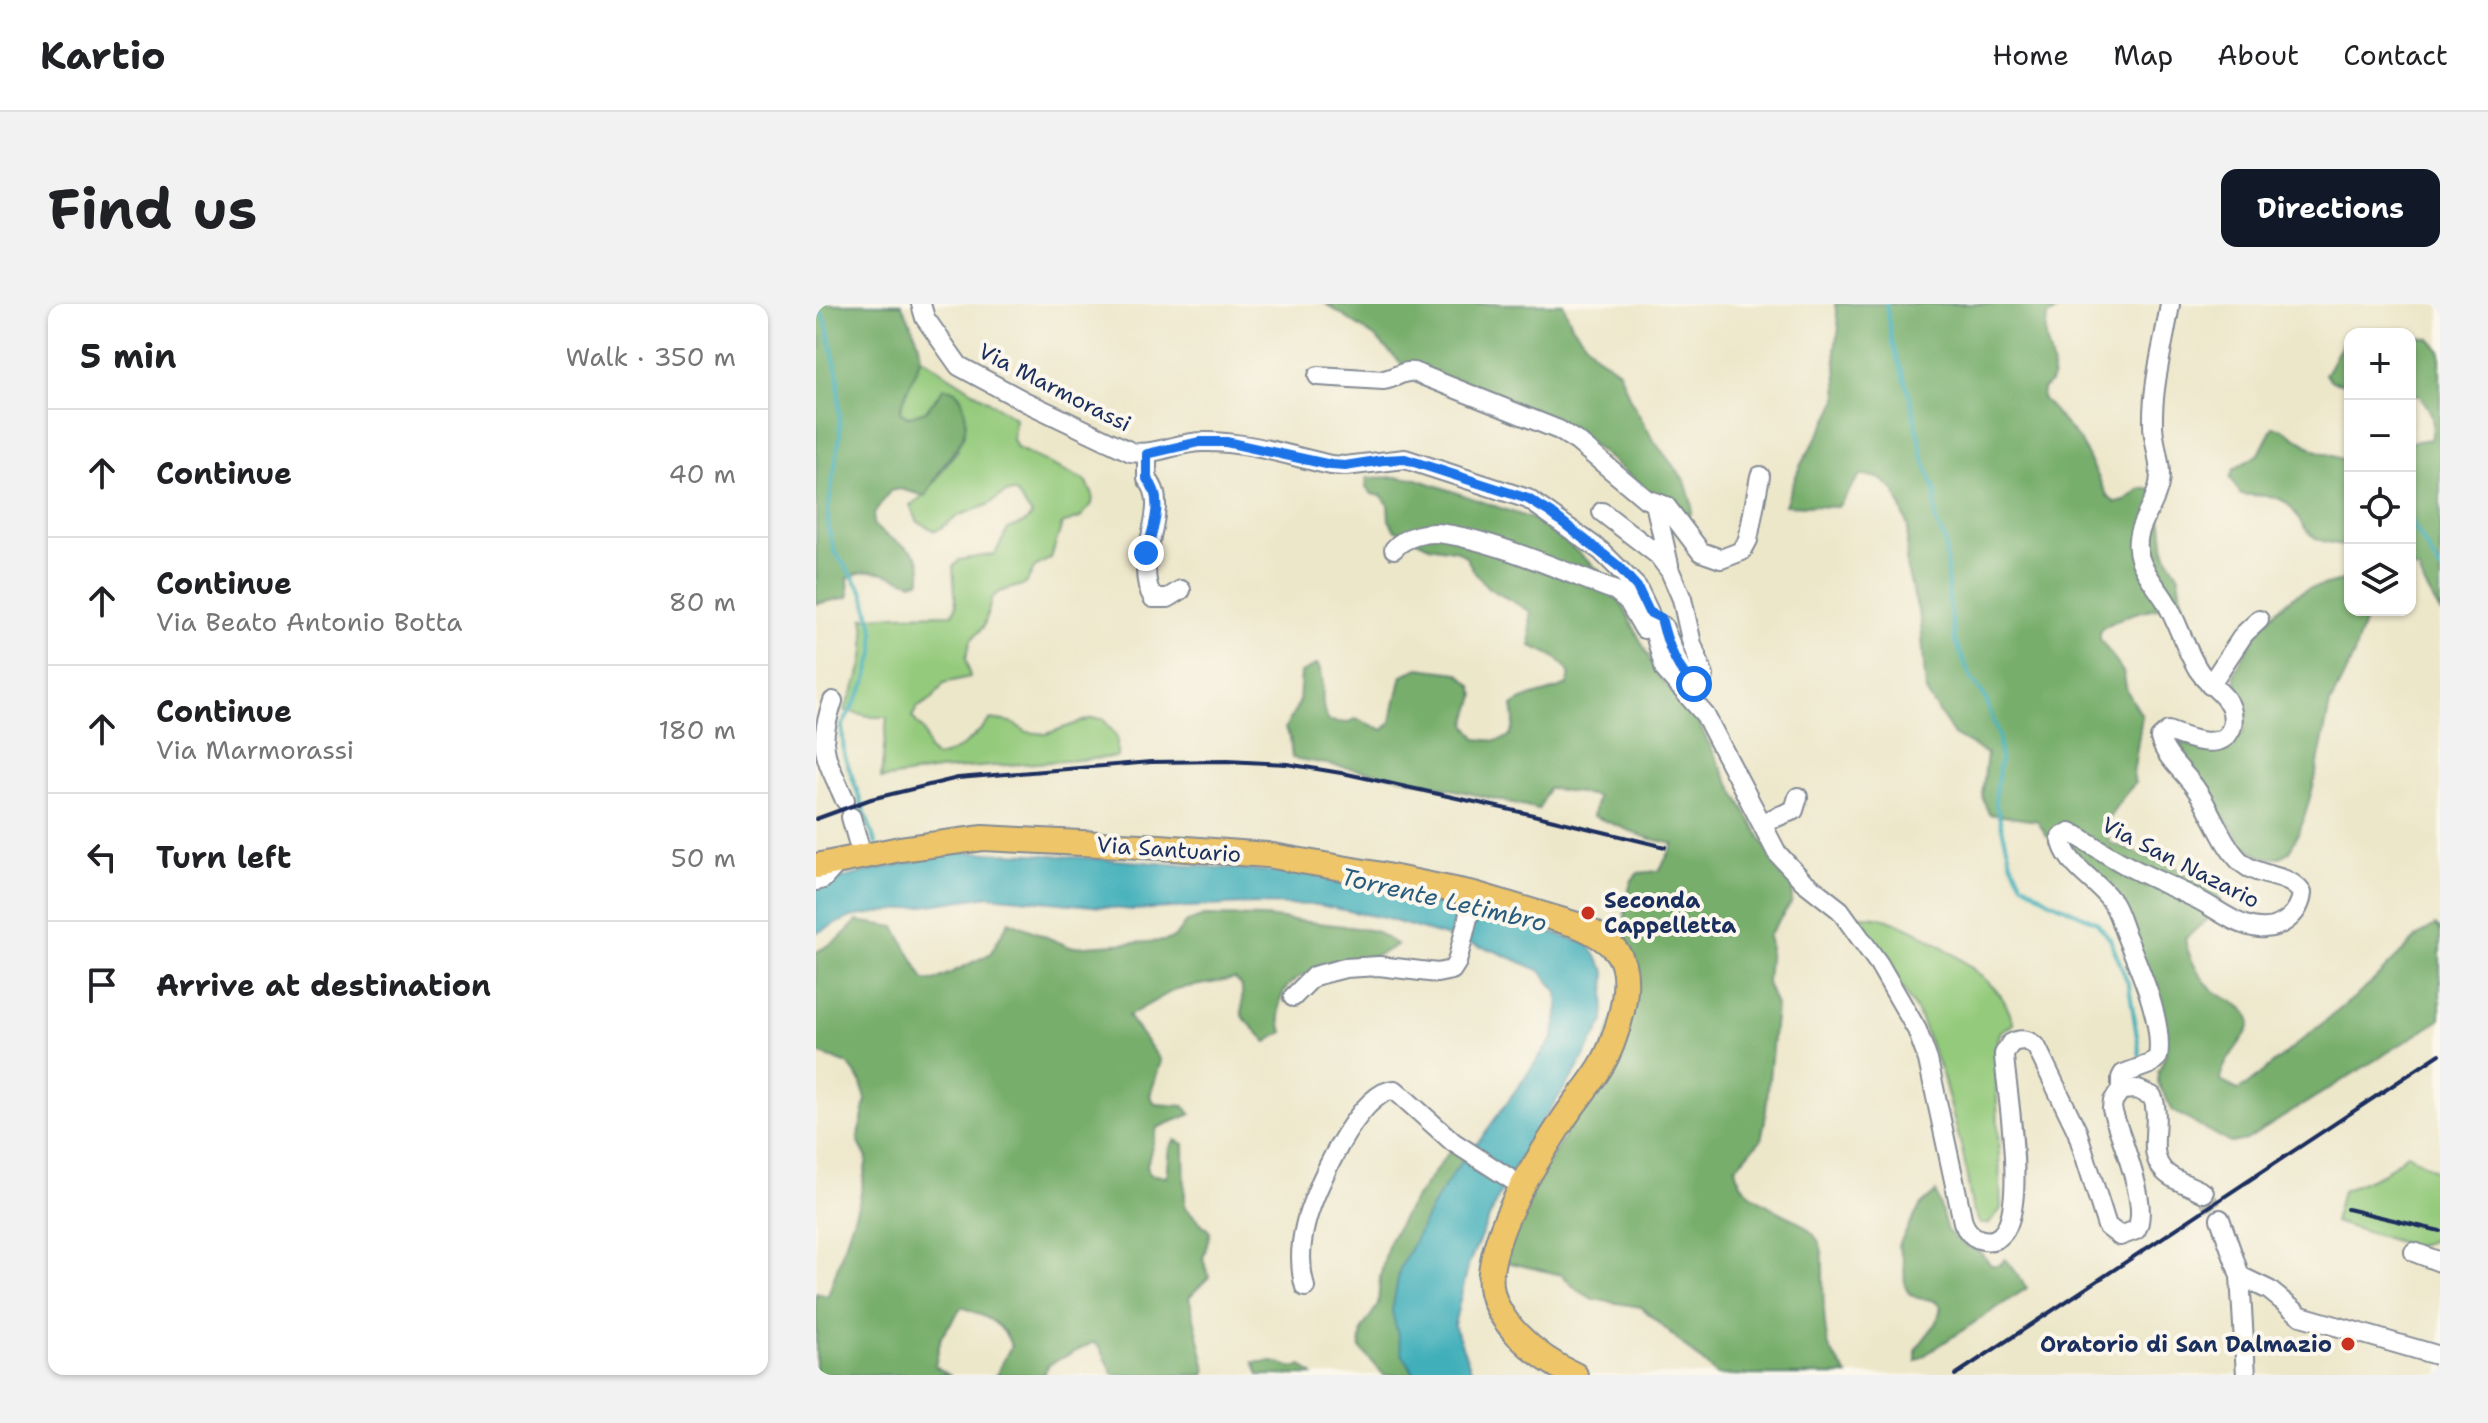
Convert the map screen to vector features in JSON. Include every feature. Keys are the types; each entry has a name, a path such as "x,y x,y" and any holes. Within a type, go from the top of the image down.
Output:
{"main road":[{"name":"Via Santuario","path":"839,861 983,838 1267,855 1472,897 1577,925 1592,932 1618,953 1624,970 1624,997 1619,1023 1607,1055 1518,1184 1491,1273 1498,1305 1510,1326 1526,1345 1575,1375"}],"street":[{"name":"Via Marmorassi","path":"921,304 925,318 959,366 1131,452 1147,454 1199,442 1226,442 1331,465 1405,459 1528,499 1551,513 1618,566 1637,587 1649,612 1661,618 1664,633 1690,682 1699,684 1704,676 1692,644 1682,599 1670,571"},
{"name":"Via San Nazario","path":"2121,1090 2123,1074 2150,1064 2158,1057 2158,1037 2139,965 2116,908 2065,853 2061,837 2070,832 2128,866 2241,924 2275,927 2292,916 2301,903 2302,893 2289,880 2257,873 2240,862 2196,788 2162,746 2160,738 2168,731 2212,742 2230,732 2233,711 2192,660 2165,601 2145,570 2137,545 2137,533 2159,485 2154,403 2170,304"},
{"path":"1318,376 1383,380 1407,371 1459,388 1559,430 1578,442 1646,499 1666,506 1691,543 1701,552 1721,559 1742,551 1748,540 1760,476"},
{"path":"1147,454 1147,479 1154,486 1157,496 1145,563 1147,589 1153,598 1162,599 1181,590"},
{"path":"1655,503 1670,571"},
{"path":"1602,512 1658,555 1670,571"},
{"path":"1394,549 1400,542 1424,534 1445,534 1616,591 1628,601 1651,643 1656,644"},
{"path":"1649,612 1665,670 1705,715 1777,853 1803,881 1840,910 1879,964 1917,1030 1928,1060 1963,1222 1971,1235 1984,1240 1999,1237 2012,1217 2014,1170 2004,1054 2010,1044 2021,1040 2027,1040 2037,1048 2077,1131 2107,1226 2120,1236 2136,1230 2141,1219 2138,1194 2112,1109 2113,1101 2121,1090 2136,1089 2152,1096 2157,1107 2155,1158 2165,1173 2204,1193"},
{"path":"2210,685 2244,634 2259,620"},
{"path":"816,881 823,879 839,861 848,809 824,751 823,732 833,701"},
{"path":"1762,823 1794,810 1798,797"},
{"path":"1293,997 1314,976 1345,968 1379,966 1437,973 1452,970 1472,897"},
{"path":"1305,1287 1300,1270 1302,1242 1312,1199 1342,1141 1375,1097 1386,1090 1395,1090 1453,1142 1518,1184"},
{"path":"2220,1219 2240,1276 2246,1375"},
{"path":"2414,1252 2440,1262"},
{"path":"2240,1276 2269,1290 2301,1316 2440,1356"}],"green space":[{"path":"816,304 901,304 917,337 920,358 900,412 907,417 926,411 944,388 958,393 966,424 960,443 926,496 900,489 890,491 874,514 873,524 878,529 916,555 921,564 921,580 912,583 880,572 864,572 848,578 849,597 816,604 816,351 821,348 820,338 816,334"},
{"path":"1326,304 1563,304 1572,325 1595,354 1619,371 1630,399 1654,441 1685,481 1692,504 1691,514 1687,517 1664,499 1655,496 1578,433 1410,372 1376,338"},
{"path":"1835,304 2069,304 2047,316 2046,336 2053,372 2049,384 2043,389 2042,398 2081,442 2108,497 2116,503 2125,501 2141,488 2152,490 2162,523 2165,552 2179,576 2183,604 2140,612 2100,630 2100,639 2123,672 2127,691 2142,716 2133,774 2135,783 2114,810 2108,834 2110,843 2185,871 2218,891 2222,909 2185,939 2191,959 2207,984 2244,1010 2250,1020 2226,1063 2220,1081 2238,1090 2247,1085 2367,987 2419,935 2435,925 2440,929 2440,1020 2246,1140 2230,1143 2173,1111 2158,1083 2158,1073 2166,1054 2126,910 2070,853 2048,837 2037,821 1989,814 1982,796 1987,754 1954,735 1926,692 1921,622 1906,566 1908,527 1895,491 1879,478 1860,475 1838,507 1785,505 1800,466 1838,398 1835,348 1839,329"},
{"path":"2416,337 2429,338 2440,350 2440,612 2419,570 2416,570 2416,441 2431,439 2433,426 2429,410 2416,394"},
{"path":"2344,343 2344,384 2332,381 2325,374"},
{"path":"920,357 1015,418 1013,439 1017,448 1086,481 1093,495 1092,504 1080,518 1062,524 1051,558 1035,567 1026,584 999,592 992,598 984,626 971,640 966,658 970,677 944,683 933,698 917,708 912,717 924,731 929,750 936,757 960,748 991,719 1011,722 1027,732 1046,734 1092,718 1103,719 1117,737 1117,757 938,770 881,779 887,717 844,710 865,655 863,618 953,614 956,606 953,567 959,560 995,554 1008,529 1026,522 1032,515 1015,492 1005,493 988,505 960,515 936,531 918,522 910,505 931,487 958,450 944,388 926,411 907,417 900,412 904,393"},
{"path":"2273,427 2283,429 2315,450 2344,460 2344,546 2314,537 2290,506 2280,499 2241,494 2230,478 2234,469 2259,454"},
{"path":"1367,478 1417,479 1532,519 1609,579 1659,677 1697,720 1771,856 1794,884 1791,903 1768,936 1767,983 1776,1006 1761,1140 1735,1168 1748,1191 1797,1221 1817,1239 1823,1257 1828,1344 1848,1375 1717,1375 1641,1307 1593,1299 1576,1289 1562,1275 1507,1262 1503,1257 1523,1203 1582,1108 1631,971 1625,919 1626,899 1632,880 1638,873 1659,871 1674,844 1648,838 1593,816 1597,796 1548,788 1539,809 1394,776 1292,758 1290,738 1285,729 1299,703 1301,673 1317,664 1322,678 1323,707 1329,721 1347,723 1356,719 1384,730 1391,722 1402,675 1419,668 1458,673 1472,686 1475,696 1466,724 1477,739 1488,740 1509,736 1514,725 1512,706 1567,685 1570,675 1563,664 1531,646 1530,611 1488,588 1466,557 1458,551 1429,546 1394,529 1389,520 1388,504 1382,496 1372,494 1366,487"},
{"path":"2344,578 2344,616 2366,616 2353,657 2330,704 2303,822 2290,851 2279,858 2260,856 2244,845 2168,740 2211,749 2243,734 2244,712 2234,674 2254,638 2270,617 2291,598 2303,591"},
{"path":"1204,916 1265,917 1344,926 1375,931 1397,945 1377,955 1305,974 1292,982 1283,994 1279,1010 1283,1032 1267,1042 1242,1016 1242,987 1235,979 1176,989 1128,1016 1161,1061 1150,1096 1155,1104 1184,1106 1191,1114 1157,1128 1147,1165 1149,1174 1167,1177 1170,1147 1175,1140 1184,1144 1185,1207 1210,1232 1203,1259 1209,1277 1189,1297 1206,1369 1204,1375 1113,1375 1101,1349 1094,1342 1048,1365 1043,1375 996,1375 1011,1346 1008,1338 998,1325 962,1307 941,1337 935,1366 949,1375 816,1375 816,1293 828,1296 860,1199 867,1158 858,1141 866,1099 860,1080 848,1064 816,1052 816,952 838,940 857,921 895,927 924,980 934,981 990,954 1009,921 1070,947 1163,941 1174,938 1185,923"},
{"path":"1858,916 1898,923 1947,950 1978,973 2001,996 2014,1024 2001,1031 1995,1049 2001,1209 1989,1224 1980,1224 1972,1207 1963,1153 1943,1077 1920,1017"},
{"path":"1451,1149 1465,1158 1433,1205 1422,1229 1402,1353 1415,1375 1384,1375 1360,1348 1362,1329 1378,1305 1380,1278 1389,1242 1407,1210"},
{"path":"2407,1154 2440,1173 2440,1237 2415,1247 2334,1222 2342,1191 2384,1173"},
{"path":"1936,1192 1947,1231 1978,1250 1991,1265 2000,1265 2005,1259 2027,1288 1916,1361 1916,1349 1937,1322 1941,1307 1908,1292 1898,1246 1921,1205"},
{"path":"1254,1362 1274,1362 1293,1368 1302,1366 1313,1375 1259,1375"}],"water":[{"path":"959,852 1034,854 1304,874 1377,885 1478,910 1588,944 1606,972 1604,1021 1575,1073 1531,1137 1499,1196 1469,1263 1454,1325 1473,1375 1415,1375 1402,1353 1392,1311 1400,1268 1433,1205 1458,1166 1553,1038 1559,1008 1557,991 1541,971 1495,951 1384,918 1318,905 1245,904 1133,910 989,896 851,917 816,933 816,886"}],"waterway":[{"path":"816,304 826,321 838,377 840,435 828,528 835,552 864,593 874,632 874,653 866,682 842,726 844,754 876,844"},
{"path":"1886,304 1892,343 1935,490 1936,522 1945,541 1955,641 1970,676 1985,697 1999,737 2000,760 1995,801 2011,862 2022,883 2050,901 2096,922 2110,939 2129,986 2140,1056"},
{"path":"2416,529 2440,570"}],"tunnel":[{"path":"2204,1193 2220,1219"}],"railway":[{"path":"816,819 871,799 958,778 1151,762 1227,761 1287,764 1347,774 1665,847"},
{"path":"1955,1375 2440,1054"},
{"path":"2347,1209 2440,1231"}],"place":[{"name":"Seconda Cappelletta","path":"1588,913"},
{"name":"Oratorio di San Dalmazio","path":"2348,1344"}],"route":[{"path":"1146,553 1153,531 1157,496 1154,486 1147,479 1147,454 1199,442 1226,442 1331,465 1405,459 1528,499 1601,551 1637,587 1649,612 1661,618 1664,633 1679,665 1694,684"}],"water label":[{"name":"Torrente Letimbro","path":"1444,900"}]}
